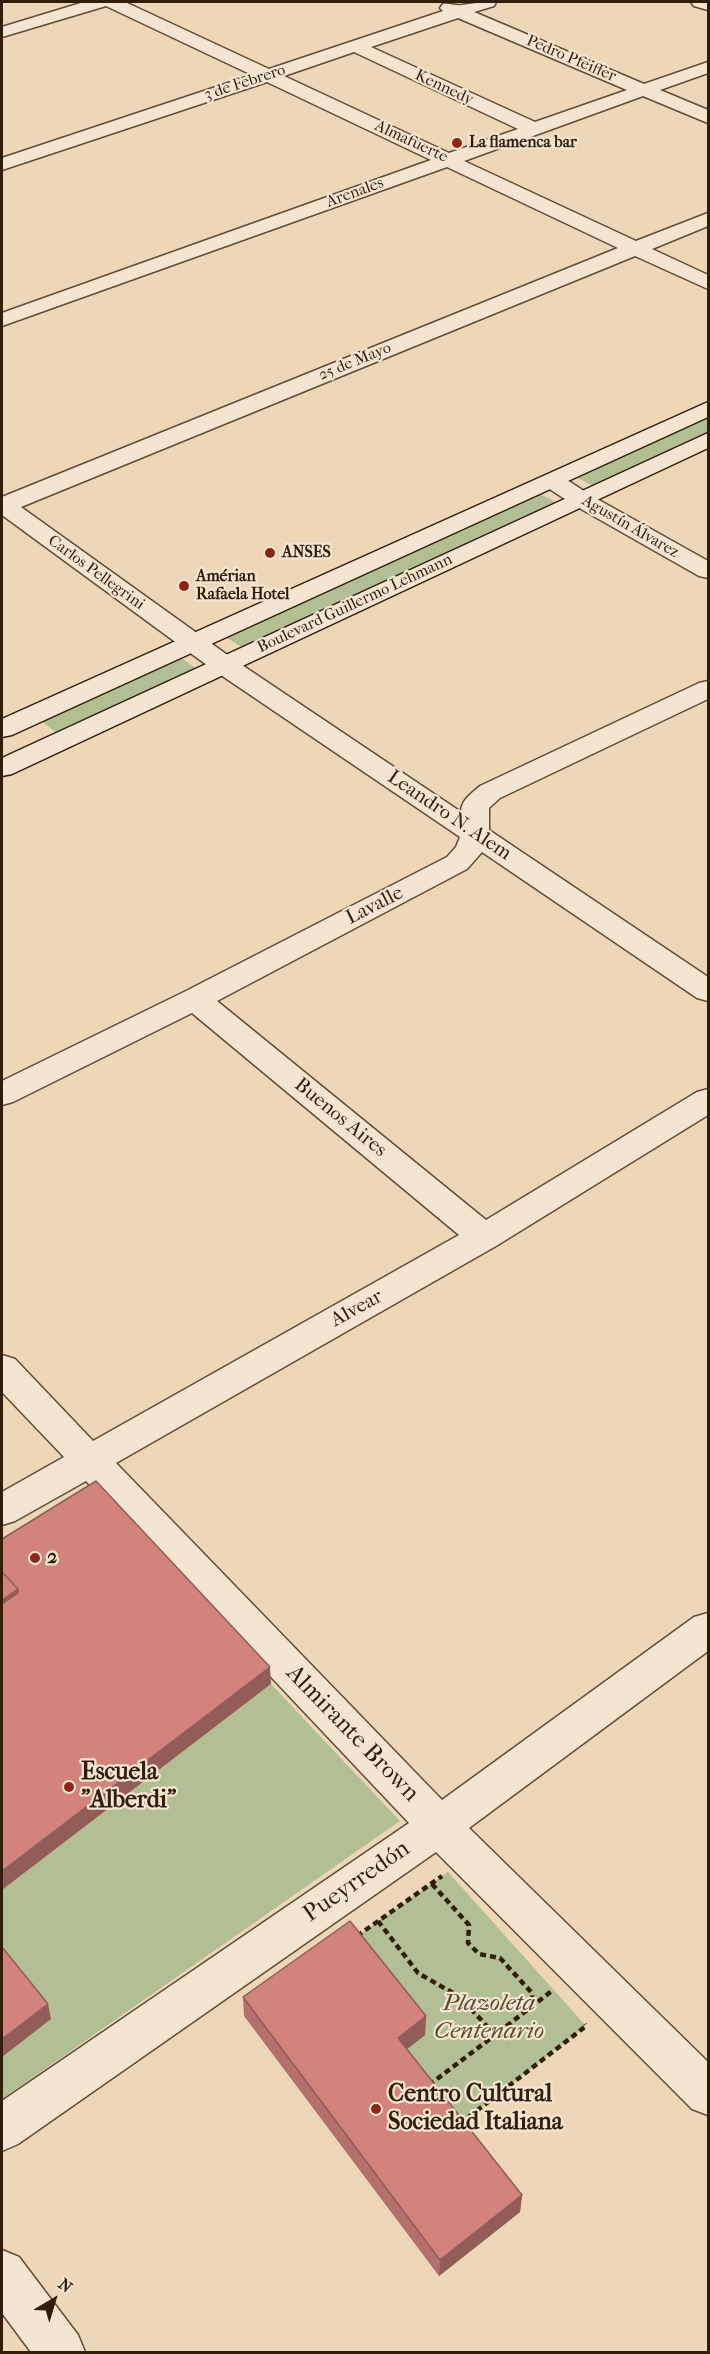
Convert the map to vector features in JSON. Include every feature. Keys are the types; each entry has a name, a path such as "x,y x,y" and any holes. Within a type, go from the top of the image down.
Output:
{"street":[{"path":"2,32 100,2"},
{"name":"Almafuerte","path":"112,2 638,248 708,283"},
{"name":"Pedro Pfeiffer","path":"434,2 708,117"},
{"name":"3 de Febrero","path":"2,164 488,2"},
{"path":"700,2 708,5"},
{"name":"Kennedy","path":"355,46 534,129"},
{"name":"Arenales","path":"2,320 708,67"},
{"name":"25 de Mayo","path":"2,505 708,219"},
{"name":"Boulevard Guillermo Lehmann","path":"9,725 708,409"},
{"name":"Boulevard Guillermo Lehmann","path":"2,768 708,441"},
{"name":"Agustín Álvarez","path":"553,480 582,500 708,571"},
{"name":"Carlos Pellegrini","path":"2,505 190,642"},
{"name":"Leandro N. Alem","path":"190,642 708,991"},
{"name":"Lavalle","path":"2,1094 195,999 457,863 469,853 475,834 475,806 490,792 708,690"},
{"path":"9,725 48,747"},
{"name":"Buenos Aires","path":"195,999 484,1237"},
{"name":"Alvear","path":"2,1510 484,1237 708,1100"},
{"name":"Almirante Brown","path":"2,1369 439,1826 708,2093"},
{"name":"Pueyrredón","path":"2,2128 439,1826 708,1629"},
{"path":"2,2274 61,2352"}],"path":[{"path":"350,1941 448,1872"},
{"path":"432,1884 469,1925 468,1943 479,1954 500,1958 532,1993 533,2005"},
{"path":"378,1921 418,1973 460,1997 495,2035"},
{"path":"546,1981 560,1997"},
{"path":"423,2090 554,1989"},
{"path":"454,2129 586,2026 580,2019"}],"green space":[{"path":"708,415 708,435 595,487 576,477"},
{"path":"539,493 559,504 243,648 224,636"},
{"path":"180,657 198,670 58,734 40,720"},
{"path":"271,1684 400,1821 2,2099 2,1890"},
{"name":"Plazoleta Centenario","path":"448,1872 586,2026 454,2129 396,2056 350,1941"}],"building":[{"name":"Escuela \"Alberdi\"","path":"96,1481 270,1667 2,1871 2,1604 18,1593 18,1589 2,1572 2,1539"},
{"path":"2,1572 18,1589 2,1600"},
{"name":"Centro Cultural Sociedad Italiana","path":"350,1921 426,2016 398,2038 522,2195 440,2260 243,1997"},
{"path":"2,1947 48,2004 2,2039"}],"place":[{"name":"La flamenca bar","path":"457,143"},
{"name":"ANSES","path":"270,553"},
{"name":"Amérian Rafaela Hotel","path":"184,586"},
{"name":"2","path":"35,1558"},
{"name":"Escuela \"Alberdi\"","path":"69,1787"},
{"name":"Centro Cultural Sociedad Italiana","path":"376,2109"}]}
